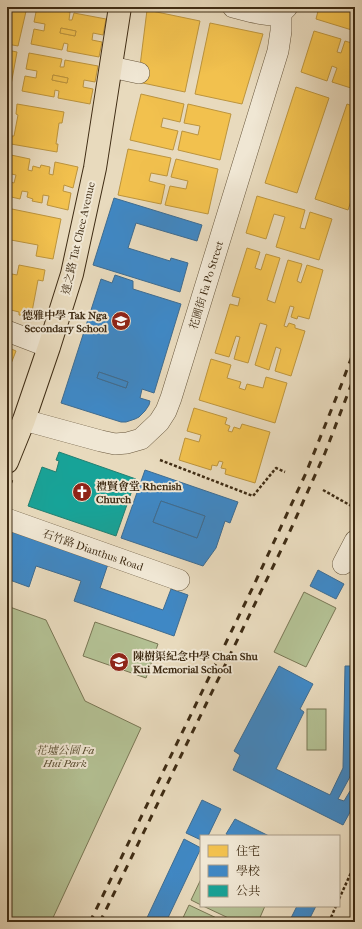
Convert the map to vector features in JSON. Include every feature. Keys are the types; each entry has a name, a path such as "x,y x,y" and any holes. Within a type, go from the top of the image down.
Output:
{"main road":[{"name":"達之路 Tat Chee Avenue","path":"9,471 24,420 72,274 93,176 120,7"}],"street":[{"path":"234,7 268,14 277,14 284,10"},
{"name":"花圃街 Fa Po Street","path":"24,420 101,442 116,444 141,439 159,422 166,411 278,50 284,10"},
{"path":"111,67 139,73"},
{"path":"7,331 49,347"},
{"name":"石竹路 Dianthus Road","path":"8,512 179,580"},
{"path":"343,564 355,541"}],"path":[{"path":"160,460 253,496 276,468 285,472"},
{"path":"8,512 7,495 9,471"},
{"path":"323,490 355,508"},
{"path":"340,897 355,864"},
{"path":"329,922 336,907"}],"green space":[{"path":"304,592 336,608 306,667 274,652"},
{"name":"花墟公園 Fa Hui Park","path":"7,606 46,620 85,701 141,728 51,922 7,922"},
{"path":"95,622 158,644 146,678 83,656"},
{"path":"307,709 326,709 326,750 307,750"},
{"path":"200,881 200,904 191,900"},
{"path":"189,905 225,922 181,922"},
{"path":"205,907 265,907 258,922 237,922"}],"building: 住宅":[{"path":"7,7 27,7 18,46 7,44"},
{"path":"37,7 70,12 69,20 72,20 74,13 106,19 103,35 93,33 92,40 102,42 99,57 67,51 68,44 64,43 62,50 31,44 34,29 44,31 45,24 34,22","holes":["61,28 76,31 75,36 60,33"]},
{"path":"319,7 355,7 355,31 316,19"},
{"path":"147,10 200,21 185,92 138,82"},
{"path":"210,23 263,34 242,104 195,94"},
{"path":"61,28 76,31 75,36 60,33"},
{"path":"314,31 341,39 337,52 341,53 345,41 355,44 355,66 352,65 351,68 355,70 354,89 332,82 337,68 332,66 327,81 301,72"},
{"path":"7,50 17,52 11,85 7,85"},
{"path":"29,53 62,59 60,67 64,67 65,60 98,66 95,82 84,80 83,87 93,89 90,104 58,98 59,91 55,90 54,97 22,91 25,76 36,78 37,71 26,69","holes":["53,75 68,78 67,83 52,80"]},
{"path":"53,75 68,78 67,83 52,80"},
{"path":"296,87 329,98 297,193 265,183"},
{"path":"141,94 184,104 180,122 163,118 161,127 178,131 173,150 130,140"},
{"path":"17,104 64,112 62,123 59,123 56,144 58,144 57,152 11,144 18,115 16,114"},
{"path":"188,104 231,114 220,160 178,150 182,131 198,135 200,126 184,123"},
{"path":"347,104 355,107 355,189 348,210 315,199"},
{"path":"128,149 171,158 167,176 151,173 149,181 165,185 161,204 118,195"},
{"path":"11,155 30,159 28,170 32,171 33,166 40,168 41,165 50,167 49,174 53,175 55,162 78,167 73,188 64,185 63,191 71,193 68,210 47,205 49,196 43,195 42,203 32,201 33,199 27,197 28,192 22,191 20,199 7,196 7,181 14,183 16,175 7,173"},
{"path":"176,159 218,169 208,214 165,205 170,186 186,189 188,181 171,177"},
{"path":"257,196 305,210 300,228 305,229 310,212 332,219 319,260 276,247 285,217 274,214 266,239 246,233"},
{"path":"7,208 61,219 53,259 36,256 38,245 11,240 9,250 7,250"},
{"path":"247,248 260,252 255,268 261,270 266,254 280,258 267,300 275,303 288,260 302,264 297,281 301,283 307,265 323,270 309,319 298,316 297,319 291,317 294,307 290,306 284,326 287,327 289,323 295,325 295,328 305,331 291,376 275,371 281,349 276,347 269,370 255,365 267,325 260,323 248,363 234,359 240,337 236,336 229,357 215,353 230,304 238,306 240,298 232,296"},
{"path":"19,265 45,270 43,281 38,280 31,317 19,315 19,312 7,309 7,273 17,275"},
{"path":"7,347 16,351 7,374"},
{"path":"211,359 231,365 227,378 241,382 239,388 245,390 247,384 263,388 266,377 287,383 275,423 199,400"},
{"path":"194,408 227,418 225,424 230,426 228,431 232,432 234,427 240,429 242,424 270,432 255,483 225,474 226,469 221,468 223,462 219,461 217,466 212,465 211,470 179,460 185,438 199,442 201,435 187,431"}],"building: 學校":[{"path":"114,198 202,225 197,241 136,223 128,248 170,261 171,258 188,263 180,292 93,265"},
{"name":"德雅中學 Tak Nga Secondary School","path":"115,275 133,281 133,289 181,304 154,393 142,389 140,398 150,401 149,405 139,417 126,422 121,422 61,403 101,279 112,283","holes":["99,372 128,382 126,388 97,378"]},
{"path":"99,372 128,382 126,388 97,378"},
{"path":"145,470 238,502 230,523 225,521 216,548 203,566 121,538","holes":["161,501 205,516 197,538 153,522"]},
{"path":"161,501 205,516 197,538 153,522"},
{"path":"14,527 109,561 100,588 163,610 171,589 188,595 174,636 74,601 81,581 36,566 29,587 7,579 7,560 10,551 7,549 7,545"},
{"path":"318,570 344,584 336,599 310,586"},
{"path":"279,666 313,684 300,709 304,712 276,769 330,795 343,768 345,666 355,666 355,774 352,773 338,799 344,801 350,791 355,794 355,803 343,825 233,770 240,755 234,751"},
{"path":"202,800 221,809 208,835 200,835 200,840 186,833"},
{"path":"235,819 267,835 228,835 226,834"},
{"path":"184,839 200,847 166,922 145,922"},
{"path":"296,907 316,907 308,922 289,922"}],"building: 公共":[{"name":"禮賢會堂 Rhenish Church","path":"59,452 136,479 116,536 28,506 42,467 56,472 59,461 56,460"}],"railway":[{"path":"90,922 253,587 306,473 355,348"},
{"path":"100,922 286,540 325,453 355,375"}],"place":[{"name":"德雅中學 Tak Nga Secondary School","path":"121,321"},
{"name":"禮賢會堂 Rhenish Church","path":"82,492"},
{"name":"陳樹渠紀念中學 Chan Shu Kui Memorial School","path":"119,662"}]}
